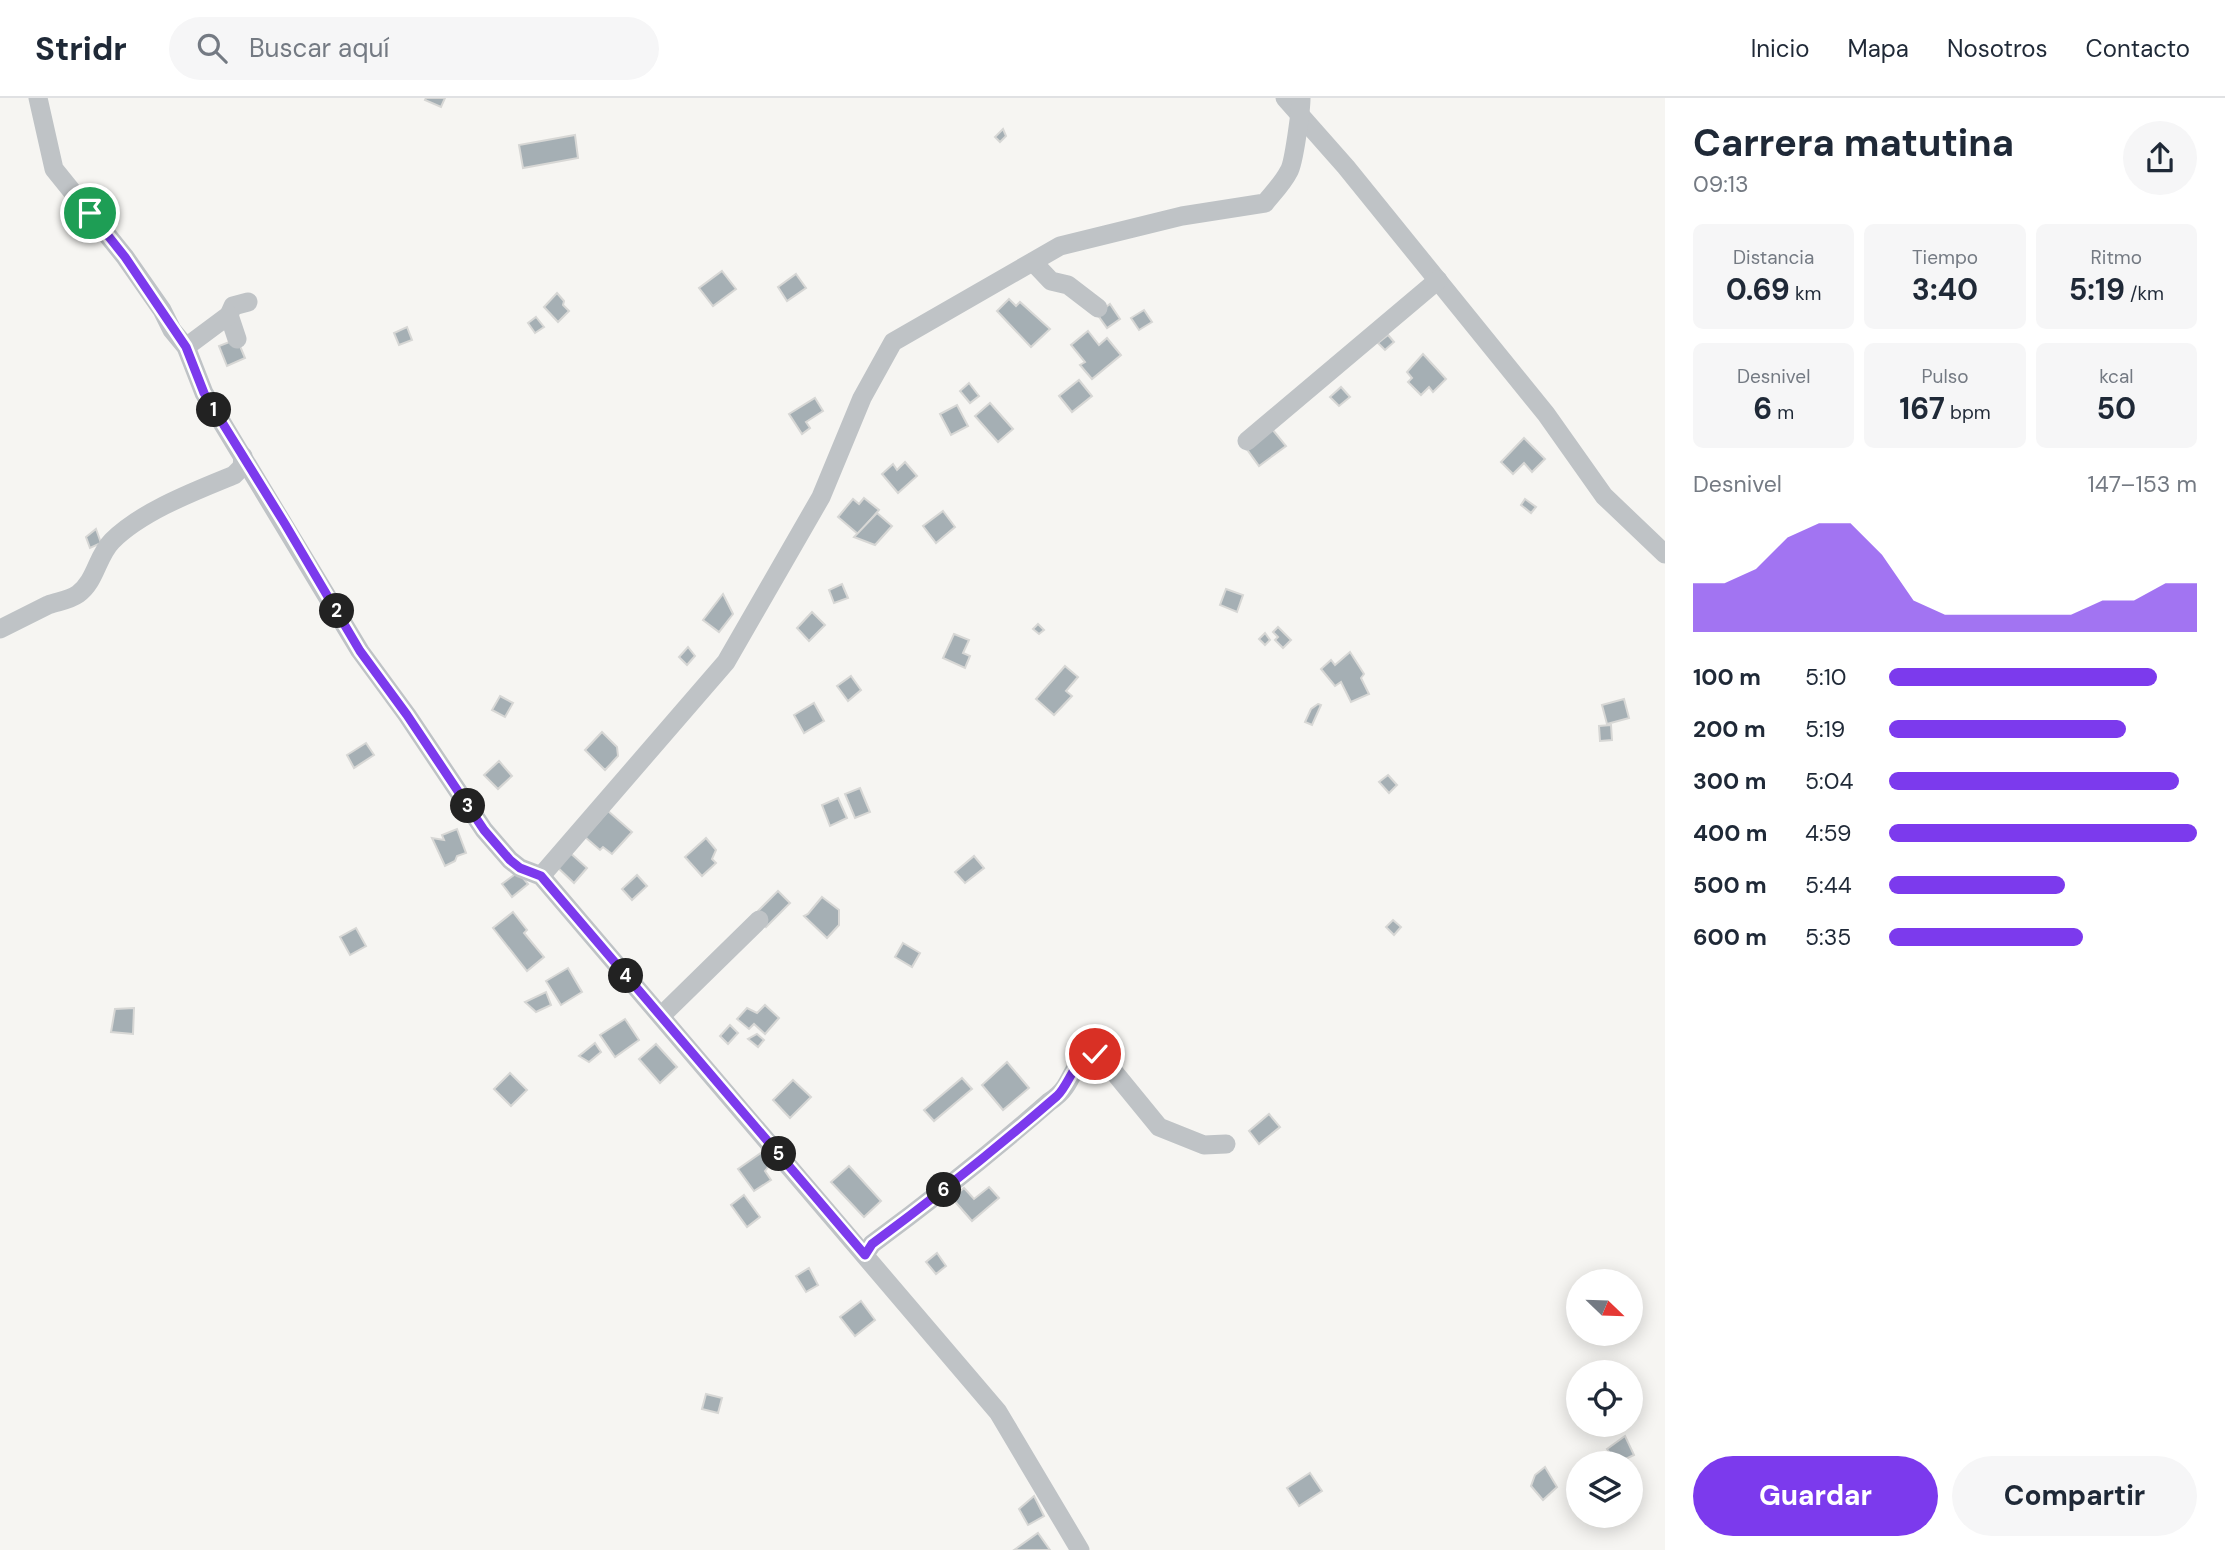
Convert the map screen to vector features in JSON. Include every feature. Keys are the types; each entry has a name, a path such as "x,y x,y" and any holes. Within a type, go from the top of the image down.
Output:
{"street":[{"path":"38,98 54,169 125,257 186,347 204,393 360,651 407,715 484,830 510,860 520,868 541,876 998,1412 1080,1550"},
{"path":"1285,98 1301,106 1546,414 1604,496 1665,554"},
{"path":"541,876 726,662 821,497 862,398 893,342 1060,246 1182,216 1265,203 1291,169 1301,106"},
{"path":"1033,262 1051,281 1068,285 1098,308"},
{"path":"1247,441 1438,280"},
{"path":"186,347 229,315 233,306 248,302"},
{"path":"229,315 237,339"},
{"path":"0,629 81,592 92,578 105,550 123,532 150,513 234,475 242,467 243,457"},
{"path":"660,1016 759,920"},
{"path":"865,1255 872,1244 946,1189 1063,1090 1077,1066 1090,1055 1095,1054 1105,1061 1159,1127 1205,1145 1226,1144"}],"building":[{"path":"445,98 441,107 425,100"},
{"path":"1003,129 1006,136 1000,142 995,137"},
{"path":"575,135 578,158 523,168 519,145"},
{"path":"722,271 736,289 713,306 699,288"},
{"path":"796,274 806,288 787,301 778,287"},
{"path":"557,293 569,311 558,322 544,307"},
{"path":"1009,299 1016,306 1020,302 1050,329 1031,347 997,311"},
{"path":"1110,304 1120,319 1107,328 1097,314"},
{"path":"1144,310 1152,322 1139,330 1131,318"},
{"path":"536,317 544,327 535,333 528,323"},
{"path":"407,327 412,340 399,345 394,333"},
{"path":"1088,331 1099,345 1107,338 1121,355 1092,379 1080,365 1085,362 1071,345"},
{"path":"1388,335 1394,342 1385,350 1378,343"},
{"path":"237,339 245,358 227,366 219,346"},
{"path":"1423,354 1446,379 1433,392 1429,387 1421,395 1408,382 1412,378 1407,372"},
{"path":"1079,380 1092,396 1072,412 1059,396"},
{"path":"969,383 979,396 970,403 960,391"},
{"path":"1341,387 1350,397 1339,406 1330,397"},
{"path":"815,398 823,411 806,422 810,428 802,434 789,414"},
{"path":"990,403 1013,429 998,442 975,416"},
{"path":"957,405 968,426 951,435 940,414"},
{"path":"1272,429 1286,446 1259,466 1246,448"},
{"path":"1524,438 1545,459 1532,472 1524,463 1513,474 1501,462"},
{"path":"905,462 917,476 898,493 882,474 893,464 897,470"},
{"path":"864,498 879,510 858,534 838,517 853,499 859,504"},
{"path":"1525,499 1536,507 1531,513 1521,505"},
{"path":"943,511 955,527 936,543 923,526"},
{"path":"877,513 892,526 875,545 854,537"},
{"path":"96,529 101,543 90,548 86,537"},
{"path":"842,584 848,598 834,603 829,590"},
{"path":"1226,589 1243,595 1237,612 1220,605"},
{"path":"723,594 733,614 719,632 703,620"},
{"path":"812,612 825,625 809,641 797,628"},
{"path":"1038,624 1044,630 1039,634 1033,629"},
{"path":"1278,627 1291,640 1283,648 1275,640 1278,637 1273,632"},
{"path":"1265,633 1270,640 1265,645 1259,639"},
{"path":"954,634 969,640 963,653 970,656 965,668 943,658"},
{"path":"688,647 695,656 687,665 679,657"},
{"path":"1350,652 1364,674 1361,678 1369,694 1351,702 1341,682 1335,686 1321,669 1331,660 1335,665"},
{"path":"1065,666 1078,677 1066,691 1072,696 1054,715 1036,699"},
{"path":"851,676 861,690 848,701 837,686"},
{"path":"500,696 513,703 505,717 492,710"},
{"path":"1624,699 1629,718 1607,724 1602,705"},
{"path":"814,703 824,721 804,733 794,715"},
{"path":"1321,705 1312,725 1305,722 1311,709"},
{"path":"1611,725 1612,740 1600,741 1599,726"},
{"path":"602,732 617,747 618,756 605,770 585,750"},
{"path":"366,743 374,755 354,768 347,755"},
{"path":"499,761 512,776 498,789 484,775"},
{"path":"1388,775 1397,785 1389,793 1379,782"},
{"path":"860,788 870,812 855,818 845,794"},
{"path":"838,798 847,818 830,826 822,805"},
{"path":"608,811 632,832 612,854 603,847 600,850 585,837"},
{"path":"457,829 466,853 457,856 455,861 445,866 432,838 444,840 442,835"},
{"path":"706,838 716,850 712,859 716,863 702,876 685,857"},
{"path":"568,851 587,868 574,883 555,865"},
{"path":"974,856 984,868 965,883 955,872"},
{"path":"518,872 528,884 512,897 502,884"},
{"path":"637,875 647,886 632,900 622,889"},
{"path":"778,891 790,903 766,927 754,915"},
{"path":"822,897 839,910 839,925 827,938 804,916"},
{"path":"513,912 527,930 524,933 544,957 527,971 493,928"},
{"path":"1393,920 1401,927 1394,935 1386,927"},
{"path":"356,928 366,946 350,955 340,937"},
{"path":"903,943 920,953 912,967 895,957"},
{"path":"568,968 582,992 561,1005 546,981"},
{"path":"546,992 551,1005 536,1012 525,1002"},
{"path":"765,1005 779,1018 765,1034 754,1024 749,1029 737,1019 747,1008 757,1013"},
{"path":"134,1008 133,1034 111,1032 115,1009"},
{"path":"625,1019 639,1040 615,1057 600,1035"},
{"path":"730,1025 738,1033 728,1044 720,1036"},
{"path":"757,1034 764,1040 758,1047 748,1039"},
{"path":"595,1043 601,1052 589,1062 579,1056"},
{"path":"656,1044 677,1067 660,1083 639,1059"},
{"path":"1007,1062 1029,1088 1003,1110 982,1085"},
{"path":"510,1073 527,1090 511,1106 494,1089"},
{"path":"962,1078 972,1089 934,1121 924,1110"},
{"path":"793,1080 811,1097 790,1118 773,1100"},
{"path":"1269,1114 1280,1127 1259,1144 1249,1131"},
{"path":"765,1150 773,1161 765,1171 771,1180 754,1191 738,1169"},
{"path":"849,1166 881,1201 864,1217 831,1182"},
{"path":"989,1187 999,1198 972,1221 952,1198 964,1188 974,1199"},
{"path":"744,1195 760,1217 747,1227 731,1205"},
{"path":"937,1253 946,1266 936,1274 926,1262"},
{"path":"809,1268 818,1285 806,1292 796,1276"},
{"path":"861,1301 875,1320 855,1336 840,1317"},
{"path":"706,1394 722,1398 718,1413 702,1409"},
{"path":"1625,1437 1632,1451 1608,1451 1607,1449"},
{"path":"1545,1467 1557,1487 1543,1500 1531,1486 1535,1475"},
{"path":"1310,1473 1322,1491 1299,1506 1287,1488"},
{"path":"1034,1496 1044,1516 1028,1525 1019,1509"},
{"path":"1038,1533 1050,1550 1014,1550"}],"route":[{"path":"90,213 125,257 186,347 204,393 360,651 407,715 484,830 510,860 520,868 541,876 865,1255 872,1244 946,1189 1014,1133 1063,1090 1077,1066 1086,1057 1095,1054"}]}
